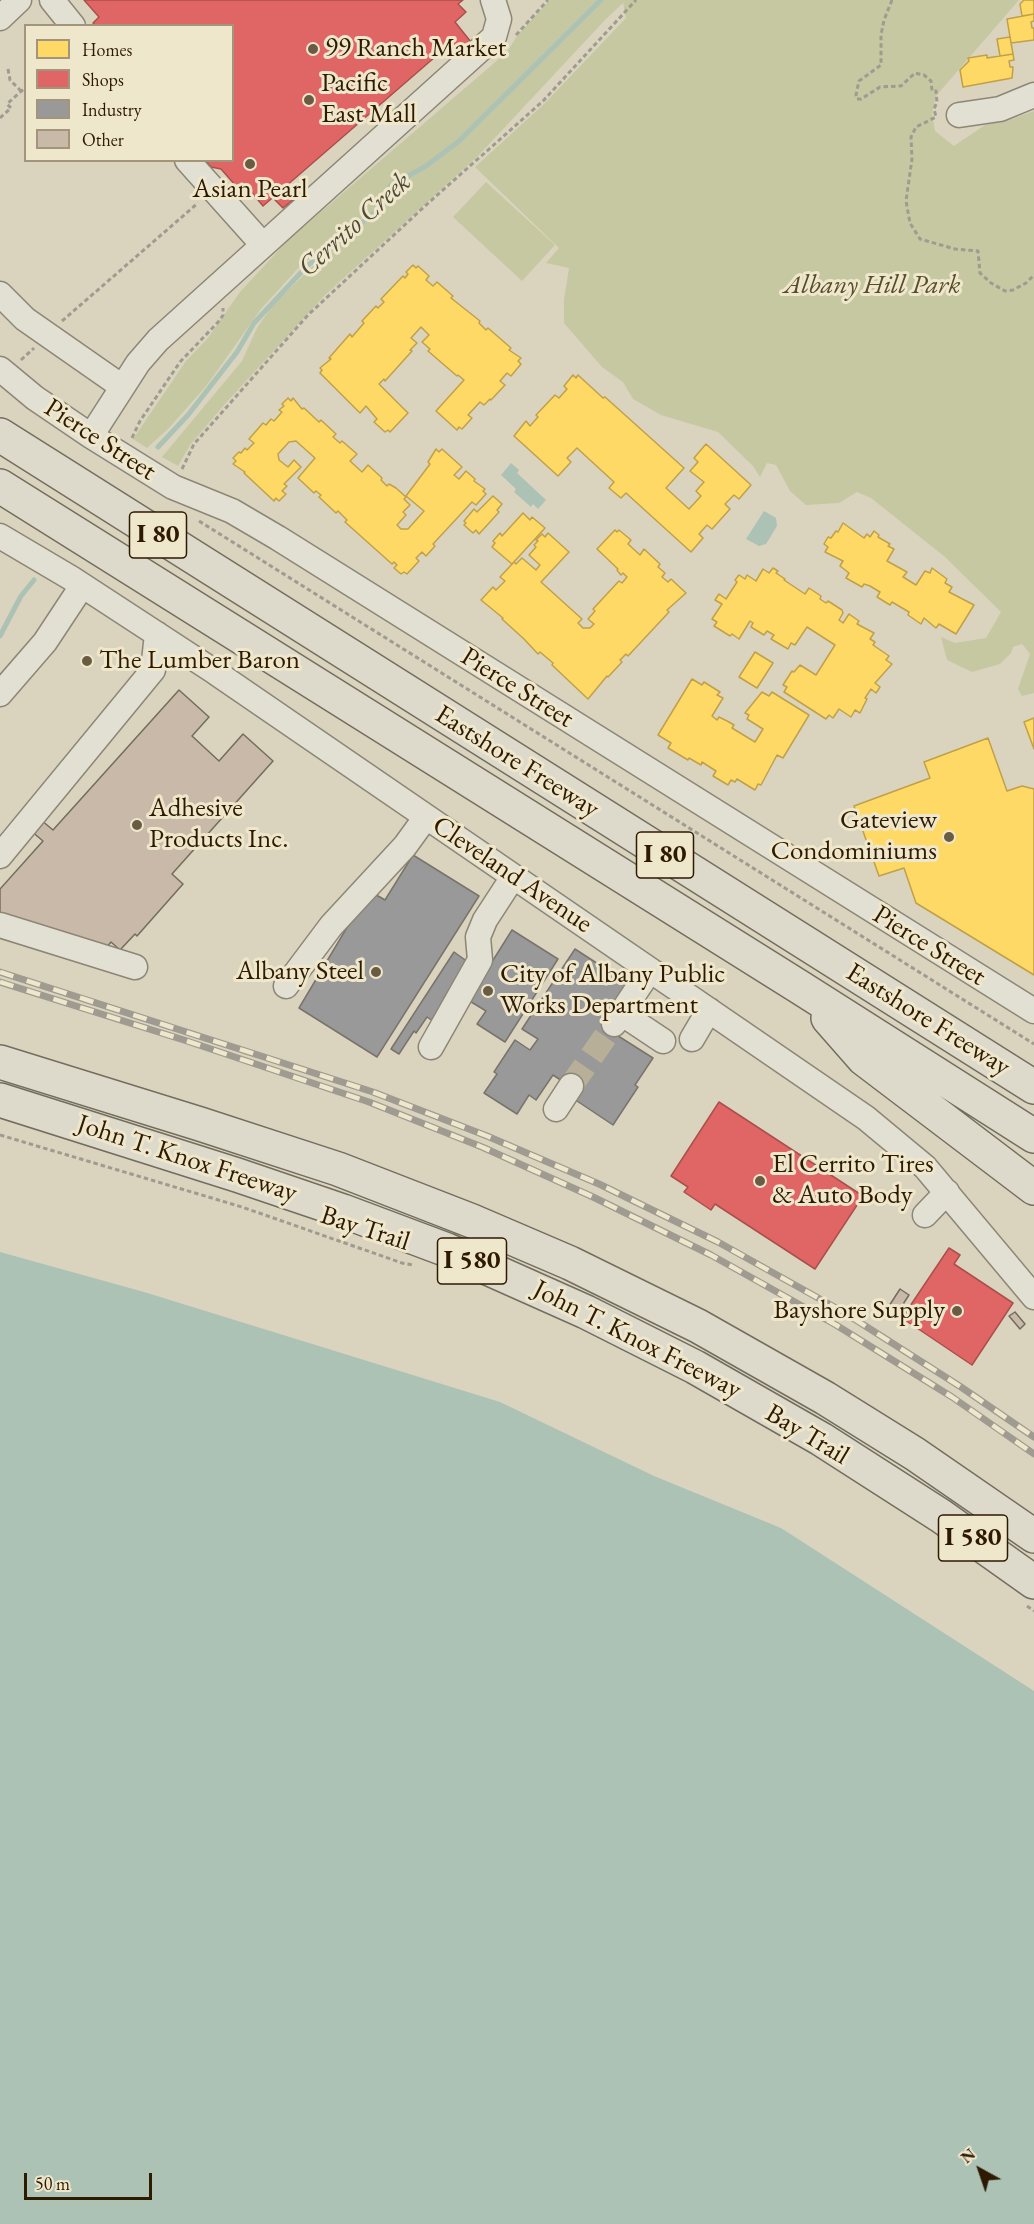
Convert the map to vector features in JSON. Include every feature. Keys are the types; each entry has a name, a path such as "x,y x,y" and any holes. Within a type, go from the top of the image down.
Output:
{"highway":[{"path":"0,412 10,441"},
{"name":"Eastshore Freeway","path":"10,441 1034,1087"},
{"name":"Eastshore Freeway","path":"0,486 1034,1136"},
{"path":"801,988 864,1059 1034,1188"},
{"name":"John T. Knox Freeway","path":"0,1062 338,1169 472,1221 570,1263 698,1326 825,1398 915,1454 1034,1536"},
{"name":"John T. Knox Freeway","path":"0,1100 343,1211 447,1250 586,1312 706,1373 791,1420 921,1502 1030,1593"}],"street":[{"path":"0,18 19,0"},
{"path":"52,0 71,24"},
{"path":"91,436 122,386 158,340 494,37 499,19 493,0"},
{"path":"959,115 1000,109 1034,95"},
{"path":"188,162 263,245"},
{"path":"0,294 25,319 122,386"},
{"name":"Pierce Street","path":"4,372 35,398 173,487 232,511 278,538 1034,1011"},
{"name":"Cleveland Avenue","path":"0,536 157,634 866,1118 925,1167 1034,1297"},
{"path":"0,694 45,642 77,582"},
{"path":"0,856 153,670 157,634"},
{"path":"286,986 331,926 405,846 426,817"},
{"path":"431,1047 480,960 478,937 485,920 513,876"},
{"path":"0,926 135,967"},
{"path":"650,970 617,1019 663,1041"},
{"path":"692,1039 709,1010"},
{"path":"556,1109 571,1086"},
{"path":"925,1215 947,1192"}],"path":[{"path":"173,487 194,444 308,315 425,206 543,101 636,0"},
{"path":"892,0 881,35 881,65 859,81 856,95 857,99 861,99 880,87 901,86 915,73 924,75 931,81 933,91 936,91 937,102 934,109 936,117 916,127 911,137 912,159 906,201 909,223 920,239 955,249 978,251 980,273 1005,291 1013,290 1026,283 1034,275"},
{"path":"8,69 10,80 21,91"},
{"path":"0,118 11,108 7,104 24,89"},
{"path":"4,372 214,189"},
{"path":"198,521 1034,1044"},
{"name":"Bay Trail","path":"0,1135 242,1207 402,1263 420,1267"},
{"path":"1030,1593 1034,1611"}],"green space":[{"name":"Albany Hill Park","path":"550,0 1019,0 936,96 932,114 935,131 954,146 985,125 1034,111 1034,693 1022,696 1018,689 1030,654 1022,644 1013,647 1011,653 1000,664 972,672 947,660 941,637 955,643 986,638 1001,612 945,557 871,498 857,492 839,503 806,505 790,491 776,465 767,463 760,477 753,466 718,432 661,415 633,399 623,382 602,367 564,323 564,300 569,268 546,263 559,248 475,167 544,104 626,18 623,3 478,156 325,295 224,405 190,445 178,466 162,457 242,361 257,328 272,306 315,264 394,199 390,185 387,187 388,196 382,203 301,265 261,309 207,385 169,428 147,448 133,439 186,361 208,338 240,292 287,241 507,52 517,36"},
{"path":"486,182 555,245 522,281 453,217"}],"shaded area":[{"path":"511,463 519,470 517,473 546,500 538,509 533,504 531,507 514,492 516,489 501,475"},
{"path":"764,511 776,518 777,526 766,544 759,546 746,539"},
{"path":"0,1252 144,1292 500,1402 654,1476 781,1528 1034,1691 1034,2224 0,2224"}],"building: Homes":[{"path":"1024,0 1034,0 1034,14 1022,16 1020,4"},
{"path":"1034,14 1034,21 1031,22 1034,28 1034,40 1011,43 1007,19"},
{"path":"1010,37 1013,54 1000,56 997,39"},
{"path":"1013,54 1014,60 1009,61 1010,67 1013,67 1012,78 963,87 960,70 969,61 968,58"},
{"path":"413,265 416,268 418,266 429,276 426,280 433,286 437,282 453,296 451,298 480,321 479,323 486,330 488,328 511,348 509,350 521,358 518,361 521,364 511,376 507,373 500,381 505,385 484,405 480,402 468,415 472,418 462,429 459,427 457,430 436,411 464,380 428,351 430,349 422,342 429,335 421,327 411,338 417,343 410,350 412,351 385,381 384,379 379,384 408,413 390,432 388,430 385,432 374,422 377,419 366,406 360,413 320,373 322,370 320,368 331,359 329,358 350,334 352,337 364,323 362,321 376,306 378,308 384,302 381,299 403,276 405,278 408,274 406,272"},
{"path":"573,375 576,378 578,375 603,398 605,397 684,468 666,488 689,509 701,496 696,491 704,482 690,471 698,462 694,458 706,444 751,485 739,499 734,495 725,504 730,509 712,529 707,525 699,534 703,538 691,552 626,493 621,498 609,488 614,482 577,448 567,458 571,462 558,476 514,436 526,421 530,426 538,417 536,415 555,395 559,398 567,389 564,386"},
{"path":"288,398 291,401 293,398 302,409 304,408 319,422 321,420 336,434 333,437 340,443 342,441 357,454 350,461 362,472 368,465 387,486 389,484 396,488 406,497 404,499 410,505 403,512 406,515 397,525 401,529 408,529 424,511 406,496 430,464 428,462 436,449 439,452 442,449 462,467 454,475 459,479 466,471 485,489 483,491 486,494 476,505 472,502 433,544 435,546 426,556 422,552 416,558 419,561 407,574 404,572 401,574 394,568 397,565 394,562 392,564 345,522 347,520 338,511 336,513 319,497 321,495 316,491 314,493 298,478 315,458 296,441 289,442 278,454 279,460 288,467 294,460 301,467 284,484 287,486 282,491 286,494 279,501 276,498 274,501 245,472 233,464 236,461 233,458 239,452 241,453 245,448 247,450 254,443 249,439 263,423 266,425 271,419 274,421 282,412 279,410"},
{"path":"493,496 502,504 497,510 499,512 479,534 476,530 473,533 464,525 466,523 464,521 474,509 477,512"},
{"path":"523,513 530,520 532,517 545,528 512,564 492,547 495,543 493,541 500,533 502,536"},
{"path":"843,523 864,538 867,534 870,537 874,531 879,535 878,537 890,544 888,546 894,549 887,561 907,572 903,577 916,585 925,571 930,573 932,568 947,579 945,583 952,587 949,592 974,605 956,634 939,624 936,628 924,618 921,624 908,615 909,612 892,602 890,605 877,597 880,592 864,584 862,587 846,578 849,573 840,566 843,561 825,552 828,547 824,544 828,537 831,538 836,531 838,532"},
{"path":"615,530 617,532 619,530 631,540 628,544 640,555 644,549 660,564 658,567 665,573 662,577 668,582 671,579 686,593 667,610 669,612 628,656 626,654 620,660 622,662 588,699 552,665 553,663 540,652 538,654 503,618 481,600 493,587 496,590 505,581 500,577 514,562 516,564 522,558 536,570 540,565 529,555 536,547 534,545 538,541 536,540 542,534 545,537 548,533 569,552 541,582 582,619 578,623 583,628 590,628 594,624 588,619 595,611 593,609 619,581 622,583 627,577 623,573 621,575 618,569 597,549"},
{"path":"773,568 784,580 805,594 809,588 821,596 820,599 826,603 828,601 842,610 843,613 839,620 843,623 849,614 859,621 857,624 874,633 870,639 875,642 873,645 889,656 886,660 892,664 875,683 880,687 876,693 871,689 865,698 867,699 860,713 855,710 851,717 839,709 833,718 829,715 826,719 784,692 787,687 783,685 792,671 794,672 800,665 816,675 835,645 807,627 795,645 791,643 788,649 771,639 774,635 767,631 764,635 751,627 753,623 750,621 739,639 714,626 717,622 712,619 722,604 715,600 719,594 726,599 739,575 745,579 747,575 756,581 763,569 769,573"},
{"path":"755,652 773,663 757,688 739,677"},
{"path":"692,679 702,685 704,682 720,692 717,695 723,698 712,716 717,720 719,717 734,725 732,728 755,742 763,729 747,719 749,715 745,713 762,692 769,696 772,692 809,715 783,758 777,755 761,785 758,784 755,790 737,779 735,782 731,780 728,785 713,776 716,771 702,762 701,765 689,758 688,760 668,748 671,743 658,735"},
{"path":"1034,718 1034,749 1024,722"},
{"name":"Gateview Condominiums","path":"988,738 1007,791 1022,786 1034,789 1034,975 916,903 904,868 879,876 854,806 930,778 924,762"}],"building: Shops":[{"name":"Pacific East Mall","path":"84,0 463,0 458,4 466,12 455,22 471,42 458,53 450,44 263,206 249,189 243,194 221,169 211,167 207,162 234,162 234,24 94,24 99,17"},
{"path":"286,191 294,199 283,208 275,200"},
{"name":"El Cerrito Tires & Auto Body","path":"719,1102 863,1196 815,1269 715,1204 711,1210 684,1192 688,1187 671,1176"},
{"name":"Bayshore Supply","path":"949,1248 960,1255 954,1264 1013,1303 972,1365 902,1318"}],"building: Industry":[{"name":"Albany Steel","path":"413,855 479,896 377,1057 299,1008 358,909 361,911 373,893 385,900"},
{"path":"512,930 558,959 505,1042 477,1024 486,1011 468,1000"},
{"path":"575,949 632,986 615,1034 653,1058 635,1085 638,1087 613,1125 574,1099 579,1092 553,1075 536,1100 529,1095 517,1114 484,1093 497,1074 494,1072 515,1040 530,1050 538,1039 522,1029"},
{"path":"454,952 468,962 444,998 450,1002 436,1023 427,1017 416,1033 414,1031 399,1054 391,1049"}],"building: Other":[{"name":"Adhesive Products Inc.","path":"179,690 209,717 192,736 219,761 243,734 273,761 172,874 183,884 137,936 135,934 120,950 111,942 106,948 0,915 0,889 43,841 31,831 41,820 53,830"},
{"path":"900,1289 909,1295 898,1312 889,1306"},
{"path":"1015,1312 1025,1324 1020,1329 1009,1316"}],"waterway":[{"name":"Cerrito Creek","path":"158,447 188,415 237,352 254,323 308,265 327,252 391,198 390,186 426,166 458,142 601,0"},
{"name":"Cerrito Creek","path":"0,636 21,596 34,580"}],"tunnel":[{"path":"571,1086 614,1024"}],"railway":[{"path":"0,972 373,1092 487,1136 599,1184 718,1242 845,1313 1034,1437"},
{"path":"0,982 369,1102 482,1147 593,1197 711,1255 836,1325 952,1397 1034,1454"}],"place":[{"name":"99 Ranch Market","path":"313,49"},
{"name":"Pacific East Mall","path":"309,100"},
{"name":"Asian Pearl","path":"250,164"},
{"name":"The Lumber Baron","path":"87,661"},
{"name":"Adhesive Products Inc.","path":"137,825"},
{"name":"Gateview Condominiums","path":"949,837"},
{"name":"Albany Steel","path":"376,972"},
{"name":"City of Albany Public Works Department","path":"488,991"},
{"name":"El Cerrito Tires & Auto Body","path":"760,1181"},
{"name":"Bayshore Supply","path":"957,1311"}]}
